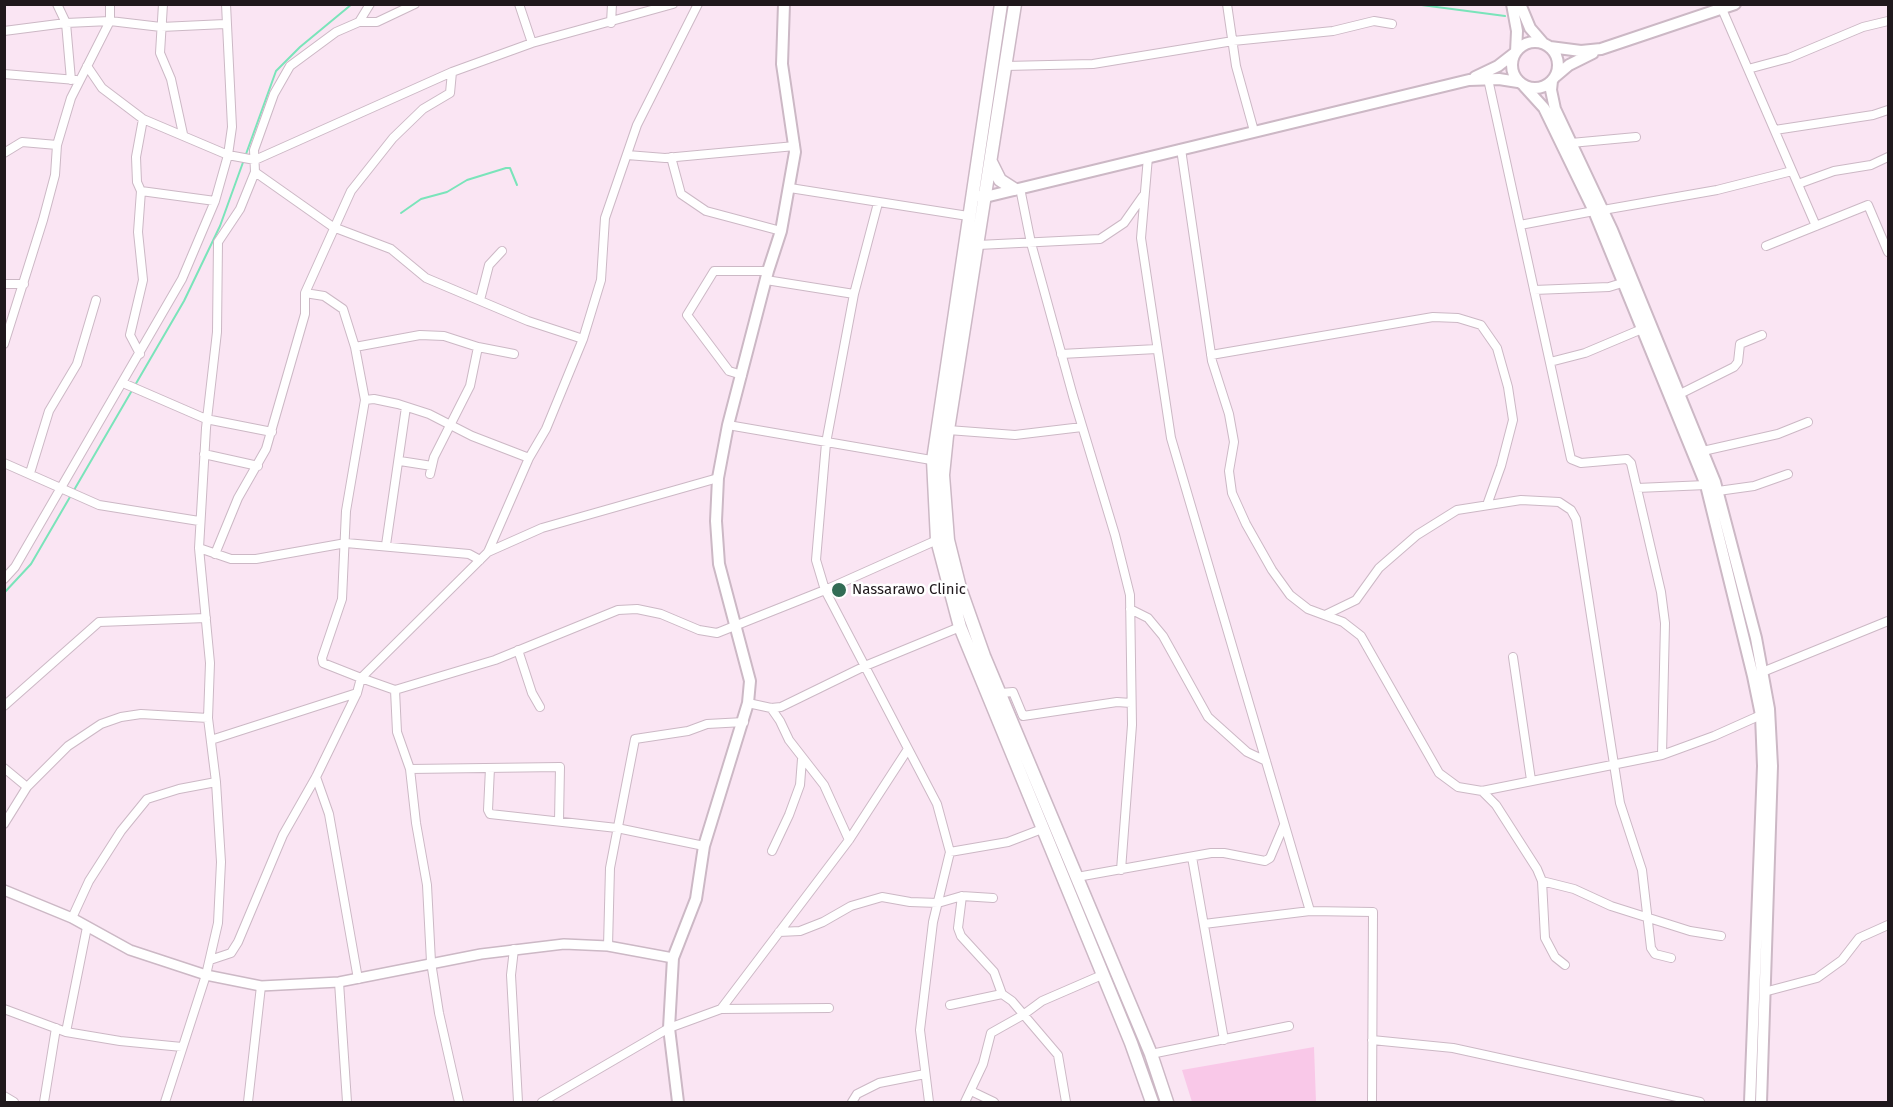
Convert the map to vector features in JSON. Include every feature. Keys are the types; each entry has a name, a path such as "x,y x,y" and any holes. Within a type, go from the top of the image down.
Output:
{"main road":[{"path":"678,1102 669,1028 673,958 696,899 704,846 748,703 750,681 719,564 716,521 718,478 728,425 767,275 781,231 790,188 795,146 782,64 784,4"},
{"path":"1001,4 968,216 939,461 937,540 960,627 1131,1043 1152,1102"},
{"path":"1015,4 948,430 939,461 945,509 954,565 972,623 1151,1054 1167,1102"},
{"path":"1512,4 1517,31 1512,71 1544,108 1598,210 1622,283 1706,485 1757,674 1769,709 1772,765 1761,1102"},
{"path":"1520,4 1530,28 1547,45 1558,61 1551,90 1555,109 1680,394 1718,492 1757,674 1763,766 1750,1102"},
{"path":"971,196 985,197 1469,80 1488,79 1521,84 1536,89 1554,79 1569,65 1601,49 1735,4"},
{"path":"1469,80 1498,66 1527,43 1581,51 1601,49"},
{"path":"991,162 1000,180 1017,188"}],"street":[{"path":"5,343 55,175 57,145 74,80 66,23 57,4"},
{"path":"74,80 87,66 110,21 110,4"},
{"path":"163,4 160,53 171,79 183,134"},
{"path":"4,579 15,567 126,385 140,354 182,279 215,201 228,155 232,127 225,4"},
{"path":"359,22 370,4"},
{"path":"165,1102 206,975 218,923 221,862 216,782 208,718 210,663 199,548 206,419 217,332 218,242 240,209 255,172 254,150 274,94 290,66 336,32 359,22 377,22 414,4"},
{"path":"519,4 532,43"},
{"path":"610,23 612,4"},
{"path":"87,66 102,88 143,119 228,155 253,160 452,72 532,43 673,4"},
{"path":"488,552 529,458 546,429 583,339 601,280 605,218 637,125 698,4"},
{"path":"1227,4 1236,66 1254,132"},
{"path":"1722,9 1816,226"},
{"path":"4,31 66,23 110,21 161,27 225,24"},
{"path":"1005,66 1094,64 1233,41 1333,30 1374,21 1392,24"},
{"path":"1748,69 1789,58 1863,27 1888,21"},
{"path":"215,554 238,498 258,466 272,432 305,314 305,293 333,227 361,175 423,109 450,93 452,72"},
{"path":"4,74 74,80"},
{"path":"1488,79 1571,459 1581,463 1630,460 1661,592 1665,623 1662,755"},
{"path":"1774,130 1873,115 1888,110"},
{"path":"140,354 130,335 143,280 138,232 141,191 137,182 136,157 143,119"},
{"path":"1571,143 1636,137"},
{"path":"4,153 22,142 57,145"},
{"path":"627,155 671,157 795,146"},
{"path":"1180,149 1211,355 1229,414 1234,442 1229,471 1236,503 1272,570 1290,596 1308,609 1343,622 1361,636 1439,773 1458,787 1482,791 1662,755 1714,736 1761,714"},
{"path":"671,157 681,194 706,211 781,231"},
{"path":"1798,184 1834,171 1871,165 1888,157"},
{"path":"1148,158 1141,238 1171,438 1310,911"},
{"path":"1520,225 1717,190 1792,171"},
{"path":"255,172 333,227 391,249 426,278 528,321 583,339"},
{"path":"790,188 968,216"},
{"path":"1017,188 1061,354 1127,578 1130,609 1131,703 1121,870"},
{"path":"141,191 215,201"},
{"path":"978,245 1100,239 1124,223 1144,196"},
{"path":"878,203 854,294 826,443 816,560 825,590 937,804 950,852 938,903 920,1030 929,1102"},
{"path":"1766,246 1868,205 1887,246"},
{"path":"480,300 489,265 502,250"},
{"path":"742,375 729,371 687,315 714,271 767,275 854,294"},
{"path":"1534,290 1609,287 1622,283"},
{"path":"4,284 24,284"},
{"path":"305,293 324,296 343,309 356,347 365,400 346,511 342,599 322,661 361,678 395,690 495,660 618,610 637,609 661,614 699,630 717,633 825,590 937,540"},
{"path":"30,473 49,411 77,364 96,300"},
{"path":"1211,355 1433,317 1464,319 1481,325 1497,348 1508,387 1513,420 1501,466 1487,505"},
{"path":"1550,362 1585,353 1642,328"},
{"path":"356,347 420,335 444,336 478,347 514,354"},
{"path":"1680,394 1734,367 1738,362 1740,344 1762,335"},
{"path":"400,461 431,470 470,386 478,347"},
{"path":"1061,354 1157,349"},
{"path":"126,385 206,419 272,432"},
{"path":"365,400 374,399 406,406 529,458"},
{"path":"386,545 400,461 406,406"},
{"path":"1703,451 1778,434 1808,422"},
{"path":"728,425 939,461"},
{"path":"948,430 1015,435 1082,427"},
{"path":"204,454 258,466"},
{"path":"4,463 108,507 200,521"},
{"path":"1718,492 1754,486 1788,474"},
{"path":"210,960 231,953 238,942 283,835 316,777 357,693 361,678 488,552 542,528 718,478"},
{"path":"1637,488 1706,485"},
{"path":"1325,615 1356,600 1379,568 1417,535 1457,510 1521,500 1558,502 1571,510 1576,519 1620,803 1642,870 1651,948 1655,954 1671,958"},
{"path":"199,548 231,559 256,559 346,543 469,554 480,560"},
{"path":"1130,609 1148,618 1163,636 1208,717 1240,747 1266,761"},
{"path":"4,706 99,622 206,618"},
{"path":"1757,674 1888,621"},
{"path":"748,703 771,708 782,707 865,666 960,627"},
{"path":"518,650 532,693 540,707"},
{"path":"1513,657 1531,780"},
{"path":"395,690 397,732 410,769 416,823 427,885 431,962 439,1013 459,1102"},
{"path":"1001,693 1013,692 1023,716 1116,702 1131,703"},
{"path":"211,740 357,693"},
{"path":"771,708 802,759 824,785 849,840"},
{"path":"4,824 27,787 68,746 101,724 120,717 141,714 208,718"},
{"path":"608,946 610,868 635,739 687,731 707,724 744,722"},
{"path":"721,1010 849,840 908,749"},
{"path":"772,851 800,785 802,759"},
{"path":"410,769 560,767 559,821"},
{"path":"4,768 27,787"},
{"path":"490,768 488,810 490,814 617,828 704,846"},
{"path":"316,777 329,814 358,979"},
{"path":"72,918 88,881 121,831 147,799 179,789 216,782"},
{"path":"1482,791 1496,805 1542,881 1545,938 1555,957 1565,965"},
{"path":"1077,877 1224,853 1265,861 1270,858 1284,825"},
{"path":"950,852 1008,842 1042,829"},
{"path":"1192,857 1224,1040"},
{"path":"1542,881 1574,889 1611,906 1704,935 1721,936"},
{"path":"4,890 72,918 130,951 206,975 261,986 339,982 431,962 564,944 608,946 673,958"},
{"path":"779,932 800,931 851,906 882,897 910,902 938,903 962,896 993,898"},
{"path":"962,896 958,928 961,936 994,972 1002,994 1012,1001 1058,1055 1066,1102"},
{"path":"1204,924 1310,911 1373,912 1372,1102"},
{"path":"1764,992 1817,978 1842,960 1859,938 1888,925"},
{"path":"66,1032 87,927"},
{"path":"514,949 511,975 518,1102"},
{"path":"965,1102 983,1064 991,1033 1042,1001 1065,989 1102,975"},
{"path":"339,982 347,1102"},
{"path":"248,1102 261,986"},
{"path":"950,1005 1002,994"},
{"path":"542,1102 669,1028 721,1010 829,1008"},
{"path":"4,1009 66,1032 120,1041 182,1047"},
{"path":"1151,1054 1289,1026"},
{"path":"44,1102 56,1028"},
{"path":"1372,1040 1453,1048 1700,1102"},
{"path":"852,1102 857,1094 879,1083 925,1074"},
{"path":"971,1091 994,1102"},
{"path":"4,1096 14,1102"}],"shaded area":[{"path":"1314,1047 1316,1102 1192,1102 1182,1070"}],"waterway":[{"path":"4,593 31,564 184,301 220,226 276,71 300,47 352,4"},
{"path":"1414,4 1505,16"},
{"path":"401,213 421,199 447,192 467,180 506,168 510,168 517,185"}],"place":[{"name":"Nassarawo Clinic","path":"839,590"}]}
